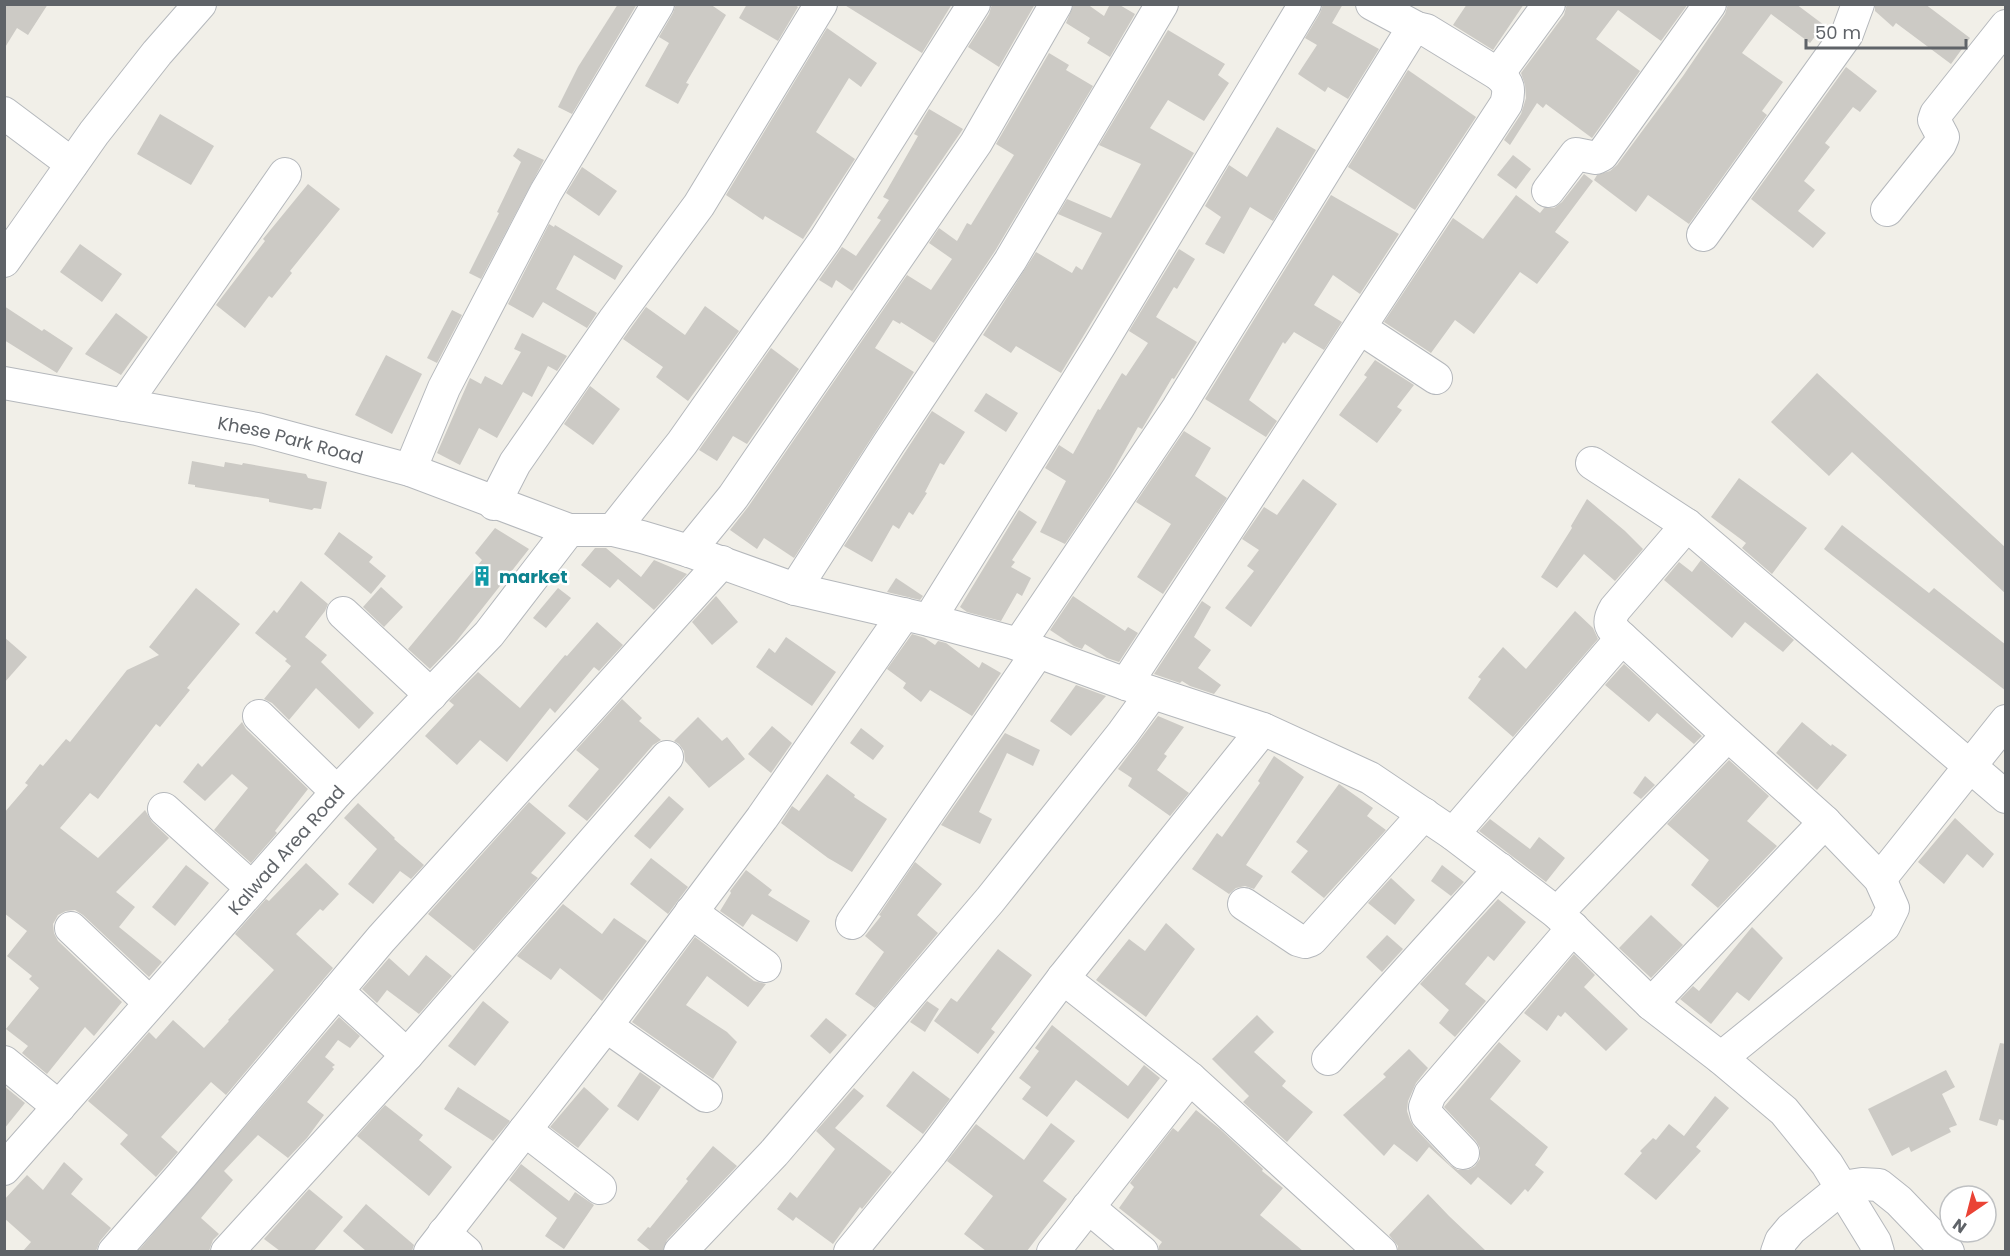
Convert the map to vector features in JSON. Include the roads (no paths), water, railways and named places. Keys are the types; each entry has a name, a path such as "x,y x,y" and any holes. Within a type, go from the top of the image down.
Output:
{"street":[{"path":"4,261 72,164 157,53 200,4"},
{"path":"410,470 444,388 546,192 658,4"},
{"path":"494,504 515,463 615,319 699,204 821,4"},
{"path":"613,530 682,443 825,240 974,4"},
{"path":"689,551 733,497 976,142 1056,4"},
{"path":"795,589 1010,261 1162,4"},
{"path":"447,1245 525,1130 916,617 1100,345 1305,4"},
{"path":"680,1251 774,1153 990,900 1117,741 1139,689 1360,328 1506,104 1510,93 1506,81 1498,74 1426,30 1417,28 1372,4"},
{"path":"1498,74 1549,4"},
{"path":"1548,190 1576,153 1596,158 1602,155 1710,4"},
{"path":"1704,235 1848,34 1858,4"},
{"path":"1887,210 1940,144 1943,137 1934,120 1936,114 2006,26"},
{"path":"852,923 1028,648 1408,36 1417,28"},
{"path":"4,113 72,164"},
{"path":"124,405 285,174"},
{"path":"1360,328 1436,378"},
{"name":"Khese Park Road","path":"4,383 257,429 410,470 494,504 569,530 613,530 689,551 795,589 916,617 1028,648 1139,689 1263,729 1370,778 1454,834 1565,921 1651,1004 1721,1058 1784,1111 1843,1187 1878,1251"},
{"path":"1592,464 1687,525 2006,796"},
{"path":"1687,525 1615,609 1610,618 1610,626 1825,822 1880,879 1893,909 1884,926 1721,1058"},
{"name":"Kalwad Area Road","path":"4,1169 337,792 489,634 569,530"},
{"path":"114,1251 181,1176 381,939 722,562"},
{"path":"343,613 431,695"},
{"path":"1454,834 1622,638"},
{"path":"259,716 337,792"},
{"path":"1880,879 2006,722"},
{"path":"850,1251 932,1152 1063,978 1263,729"},
{"path":"1464,1153 1427,1115 1425,1107 1430,1094 1565,921 1728,735"},
{"path":"227,1251 407,1055 667,757"},
{"path":"164,809 252,888"},
{"path":"1244,904 1298,939 1305,942 1311,940 1424,814"},
{"path":"1651,1004 1825,822"},
{"path":"1328,1059 1500,869"},
{"path":"691,912 765,966"},
{"path":"70,928 150,1003"},
{"path":"1063,978 1190,1078 1382,1251"},
{"path":"337,992 407,1055"},
{"path":"606,1026 706,1096"},
{"path":"4,1062 59,1107"},
{"path":"1053,1251 1190,1078"},
{"path":"525,1130 600,1188"},
{"path":"1777,1251 1781,1241 1791,1229 1843,1187 1862,1184 1879,1185 1899,1201 1948,1251"},
{"path":"1088,1208 1142,1251"}],"place":[{"name":"market","path":"482,576"}]}
